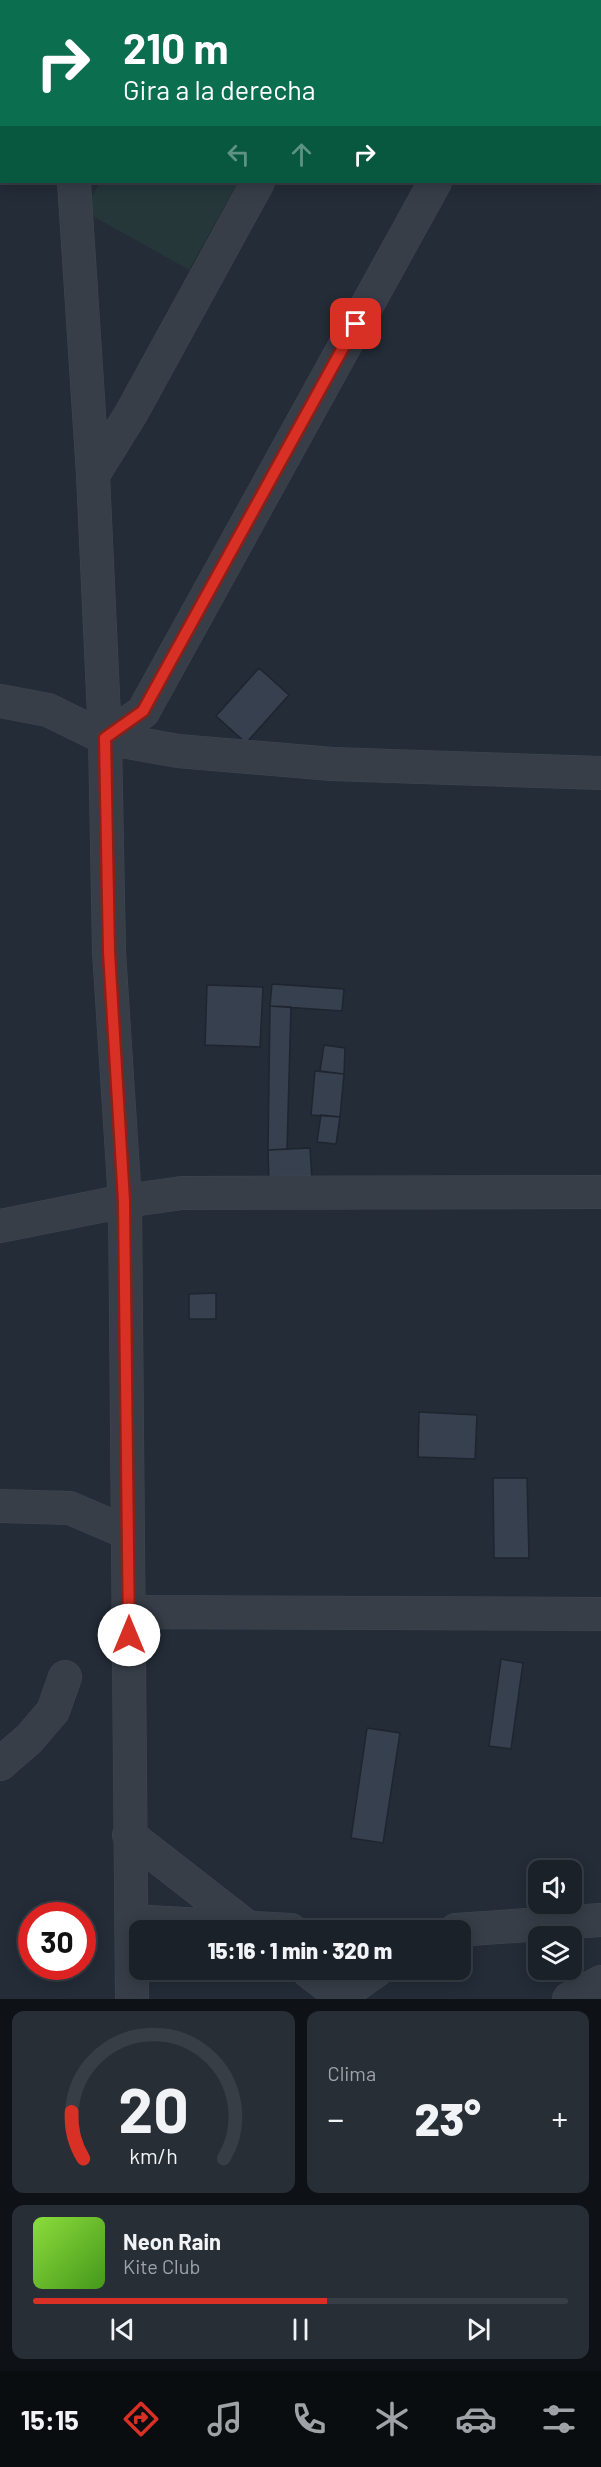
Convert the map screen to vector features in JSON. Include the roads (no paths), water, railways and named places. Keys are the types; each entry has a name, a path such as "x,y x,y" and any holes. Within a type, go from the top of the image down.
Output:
{"street":[{"path":"75,183 93,475 105,738 109,952 124,1201 129,1834 132,1920"},
{"path":"93,475 132,412 257,183"},
{"path":"105,738 143,711 434,183"},
{"path":"0,701 48,710 105,738 178,751 332,764 601,773"},
{"path":"0,1226 124,1201 182,1193 601,1192"},
{"path":"0,1506 70,1508 128,1533"},
{"path":"129,1612 601,1614"},
{"path":"0,1764 29,1739 53,1711 65,1677"},
{"path":"129,1834 238,1920"},
{"path":"471,1929 601,1920"},
{"path":"132,1980 132,1999"},
{"path":"320,1980 345,1999 366,1980"},
{"path":"569,1999 601,1982"}]}
